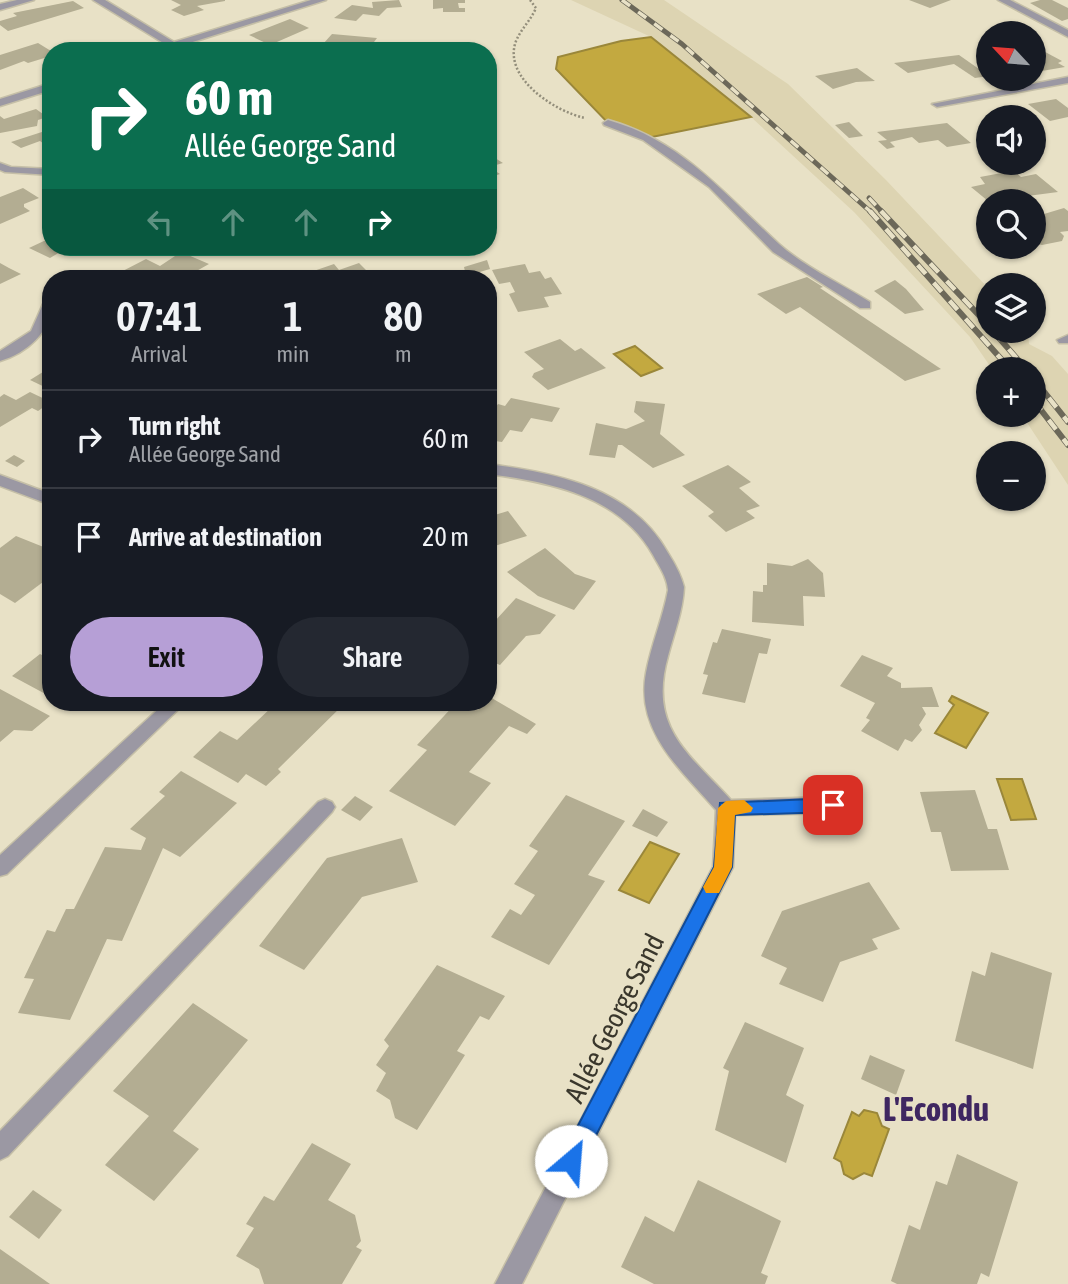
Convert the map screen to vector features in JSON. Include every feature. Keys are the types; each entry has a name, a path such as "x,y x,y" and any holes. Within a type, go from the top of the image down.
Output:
{"street":[{"path":"0,7 29,0"},
{"path":"98,0 166,42"},
{"path":"181,42 321,0"},
{"path":"1003,0 1068,34"},
{"path":"937,104 1068,80"},
{"path":"0,103 42,89"},
{"path":"608,123 647,138 713,185 778,249 865,305"},
{"path":"0,166 9,170 42,172"},
{"path":"0,358 37,333 42,321"},
{"path":"497,470 528,473 584,488 622,511 658,544 677,587 653,681 656,719 681,756 726,808 833,805"},
{"path":"0,497 7,483 42,497"},
{"path":"0,868 167,711"},
{"path":"0,1148 325,807"},
{"name":"Allée George Sand","path":"508,1284 723,867 726,808"}],"path":[{"path":"530,0 536,8 530,24 516,41 515,58 528,86 561,112 608,123"}],"shaded area":[{"path":"571,0 664,0 788,84 886,180 976,275 976,343 1029,343 1052,356 1068,374 1068,485 1046,452 1046,441 1039,441 1030,427 1046,427 1046,357 984,357 970,337 854,212 751,117 651,37"},
{"path":"651,37 751,117 647,138 608,123 556,69 558,57 621,41"},
{"path":"635,346 662,368 641,376 614,354"},
{"path":"952,696 988,713 966,748 935,733 954,705 949,701"},
{"path":"997,779 1022,779 1036,819 1011,820"},
{"path":"650,842 679,854 649,903 619,890"},
{"path":"864,1110 877,1113 882,1126 889,1129 872,1176 864,1173 853,1179 844,1174 841,1162 834,1158 852,1112 859,1116"}],"building":[{"path":"171,0 225,1 197,6 204,10 184,16 171,10 181,5"},
{"path":"399,0 402,7 387,8 379,16 363,14 356,21 334,18 352,5 373,8 372,2"},
{"path":"433,0 465,0 465,3 458,3 459,8 465,8 465,12 433,9"},
{"path":"909,0 951,0 930,8"},
{"path":"1052,0 1068,8 1068,19 1062,21 1030,3"},
{"path":"73,1 84,8 8,31 0,25 0,21 17,16 13,13"},
{"path":"290,19 309,28 277,42 264,42 249,35"},
{"path":"332,34 377,38 374,42 325,42"},
{"path":"38,43 42,45 42,59 28,63 24,61 0,70 0,55"},
{"path":"1046,52 1062,61 1058,63 1065,67 1046,70"},
{"path":"959,55 976,67 976,78 954,64 908,73 894,63"},
{"path":"857,68 875,81 856,82 833,89 815,76"},
{"path":"1056,99 1068,108 1068,117 1050,121 1046,118 1046,105 1028,104"},
{"path":"36,109 42,113 37,126 0,133 0,116 4,119"},
{"path":"849,122 863,136 849,138 835,125"},
{"path":"947,123 971,143 947,147 938,140 919,143 912,137 890,142 895,147 887,149 878,141 887,140 877,132"},
{"path":"42,132 42,142 21,148 11,142"},
{"path":"1037,175 1058,192 1046,194 1046,189 976,189 976,191 971,187 985,184 980,177"},
{"path":"23,188 39,198 24,204 30,211 0,224 0,197"},
{"path":"1064,208 1068,211 1068,231 1060,232 1064,236 1062,241 1046,244 1046,213"},
{"path":"42,242 42,254 29,248"},
{"path":"175,256 190,256 209,264 198,270 125,270 146,259 160,266"},
{"path":"487,260 490,269 465,270 464,267"},
{"path":"0,263 9,268 21,274 0,284"},
{"path":"359,263 366,270 339,270"},
{"path":"334,264 339,270 317,270"},
{"path":"525,264 529,273 540,271 545,279 551,277 562,294 544,297 549,307 518,312 509,294 515,292 510,282 499,284 497,270 492,270"},
{"path":"807,277 941,369 905,381 800,307 786,314 757,294"},
{"path":"895,280 924,310 905,314 874,291"},
{"path":"560,339 575,351 581,348 606,368 548,390 532,377 534,373 544,369 524,352"},
{"path":"42,373 42,386 30,380"},
{"path":"30,392 42,398 42,408 38,411 32,408 0,427 0,397 4,394 16,400"},
{"path":"511,398 560,408 552,422 531,418 522,432 510,430 502,442 497,441 497,405 505,406"},
{"path":"636,401 665,404 660,434 685,455 653,468 622,445 618,445 615,458 589,455 596,423 626,429 645,421 634,412"},
{"path":"14,455 25,461 17,467 5,461"},
{"path":"728,465 751,482 739,488 760,506 746,511 755,518 726,532 708,516 714,512 682,486"},
{"path":"508,511 527,536 497,545 497,514"},
{"path":"16,536 42,546 42,583 15,603 0,594 0,548"},
{"path":"545,548 575,574 596,581 574,610 538,596 507,572"},
{"path":"808,559 823,573 825,597 803,596 804,626 752,622 753,591 763,592 763,585 767,585 767,563 792,566"},
{"path":"516,598 556,615 540,634 526,636 500,665 497,664 497,619"},
{"path":"722,629 771,639 767,654 759,653 745,703 702,694 708,675 703,674 713,642 717,643"},
{"path":"42,655 42,692 12,676"},
{"path":"862,655 893,668 887,676 901,683 901,688 932,687 939,707 922,707 926,714 919,725 922,730 912,742 905,739 898,751 861,731 870,720 866,718 875,703 840,686"},
{"path":"0,689 50,716 32,731 14,730 0,742"},
{"path":"497,701 536,724 527,734 509,726 469,772 491,783 455,826 389,791 427,750 417,745 449,711 497,711"},
{"path":"268,711 337,711 278,769 281,772 266,786 246,774 238,783 193,757 220,731 237,740"},
{"path":"181,771 237,803 180,857 163,848 122,941 107,939 70,1020 18,1013 34,979 24,978 47,930 55,932 66,909 74,909 105,847 141,850 146,838 130,829 165,796 159,792"},
{"path":"975,790 988,829 997,829 1009,870 951,871 941,832 931,832 920,792"},
{"path":"566,795 625,821 588,875 605,881 549,965 491,937 510,909 521,915 535,895 514,884 538,851 529,846"},
{"path":"355,796 373,807 360,821 341,810"},
{"path":"643,809 668,822 657,837 632,826"},
{"path":"402,838 418,882 362,897 304,970 259,946 327,858"},
{"path":"869,882 900,929 872,939 878,949 840,962 823,1002 779,984 787,968 761,956 782,911"},
{"path":"991,952 1052,973 1033,1069 955,1041 972,971 985,976"},
{"path":"437,965 505,996 489,1020 480,1016 457,1051 465,1055 417,1130 395,1118 390,1100 376,1091 386,1073 376,1065 389,1046 384,1040"},
{"path":"193,1003 248,1040 173,1131 199,1149 154,1201 105,1165 149,1116 113,1091"},
{"path":"745,1022 804,1048 786,1095 804,1105 786,1163 715,1130 729,1071 723,1068"},
{"path":"870,1055 905,1070 896,1095 861,1079"},
{"path":"312,1143 351,1164 328,1200 355,1215 361,1241 356,1247 362,1250 342,1284 264,1284 259,1269 236,1256 254,1228 246,1224 264,1196 274,1201"},
{"path":"957,1154 1018,1182 989,1277 981,1273 977,1284 897,1284 891,1281 909,1225 920,1230 936,1181 947,1185"},
{"path":"698,1180 781,1221 761,1273 768,1276 765,1284 654,1284 621,1267 645,1216 674,1232"},
{"path":"33,1190 62,1210 39,1239 9,1217"},
{"path":"0,1249 50,1284 0,1284"}],"railway":[{"path":"622,0 682,44 871,212"},
{"path":"869,198 883,213"},
{"path":"881,211 976,312"},
{"path":"871,212 999,357"},
{"path":"1003,343 1016,357"},
{"path":"1046,394 1068,422"},
{"path":"1046,417 1068,445"}],"slow traffic":[{"path":"713,887 723,867 726,808 744,808"}],"district":[{"name":"L'Econdu","path":"936,1109"}],"route":[{"path":"571,1161 723,867 726,808 833,805"}]}
